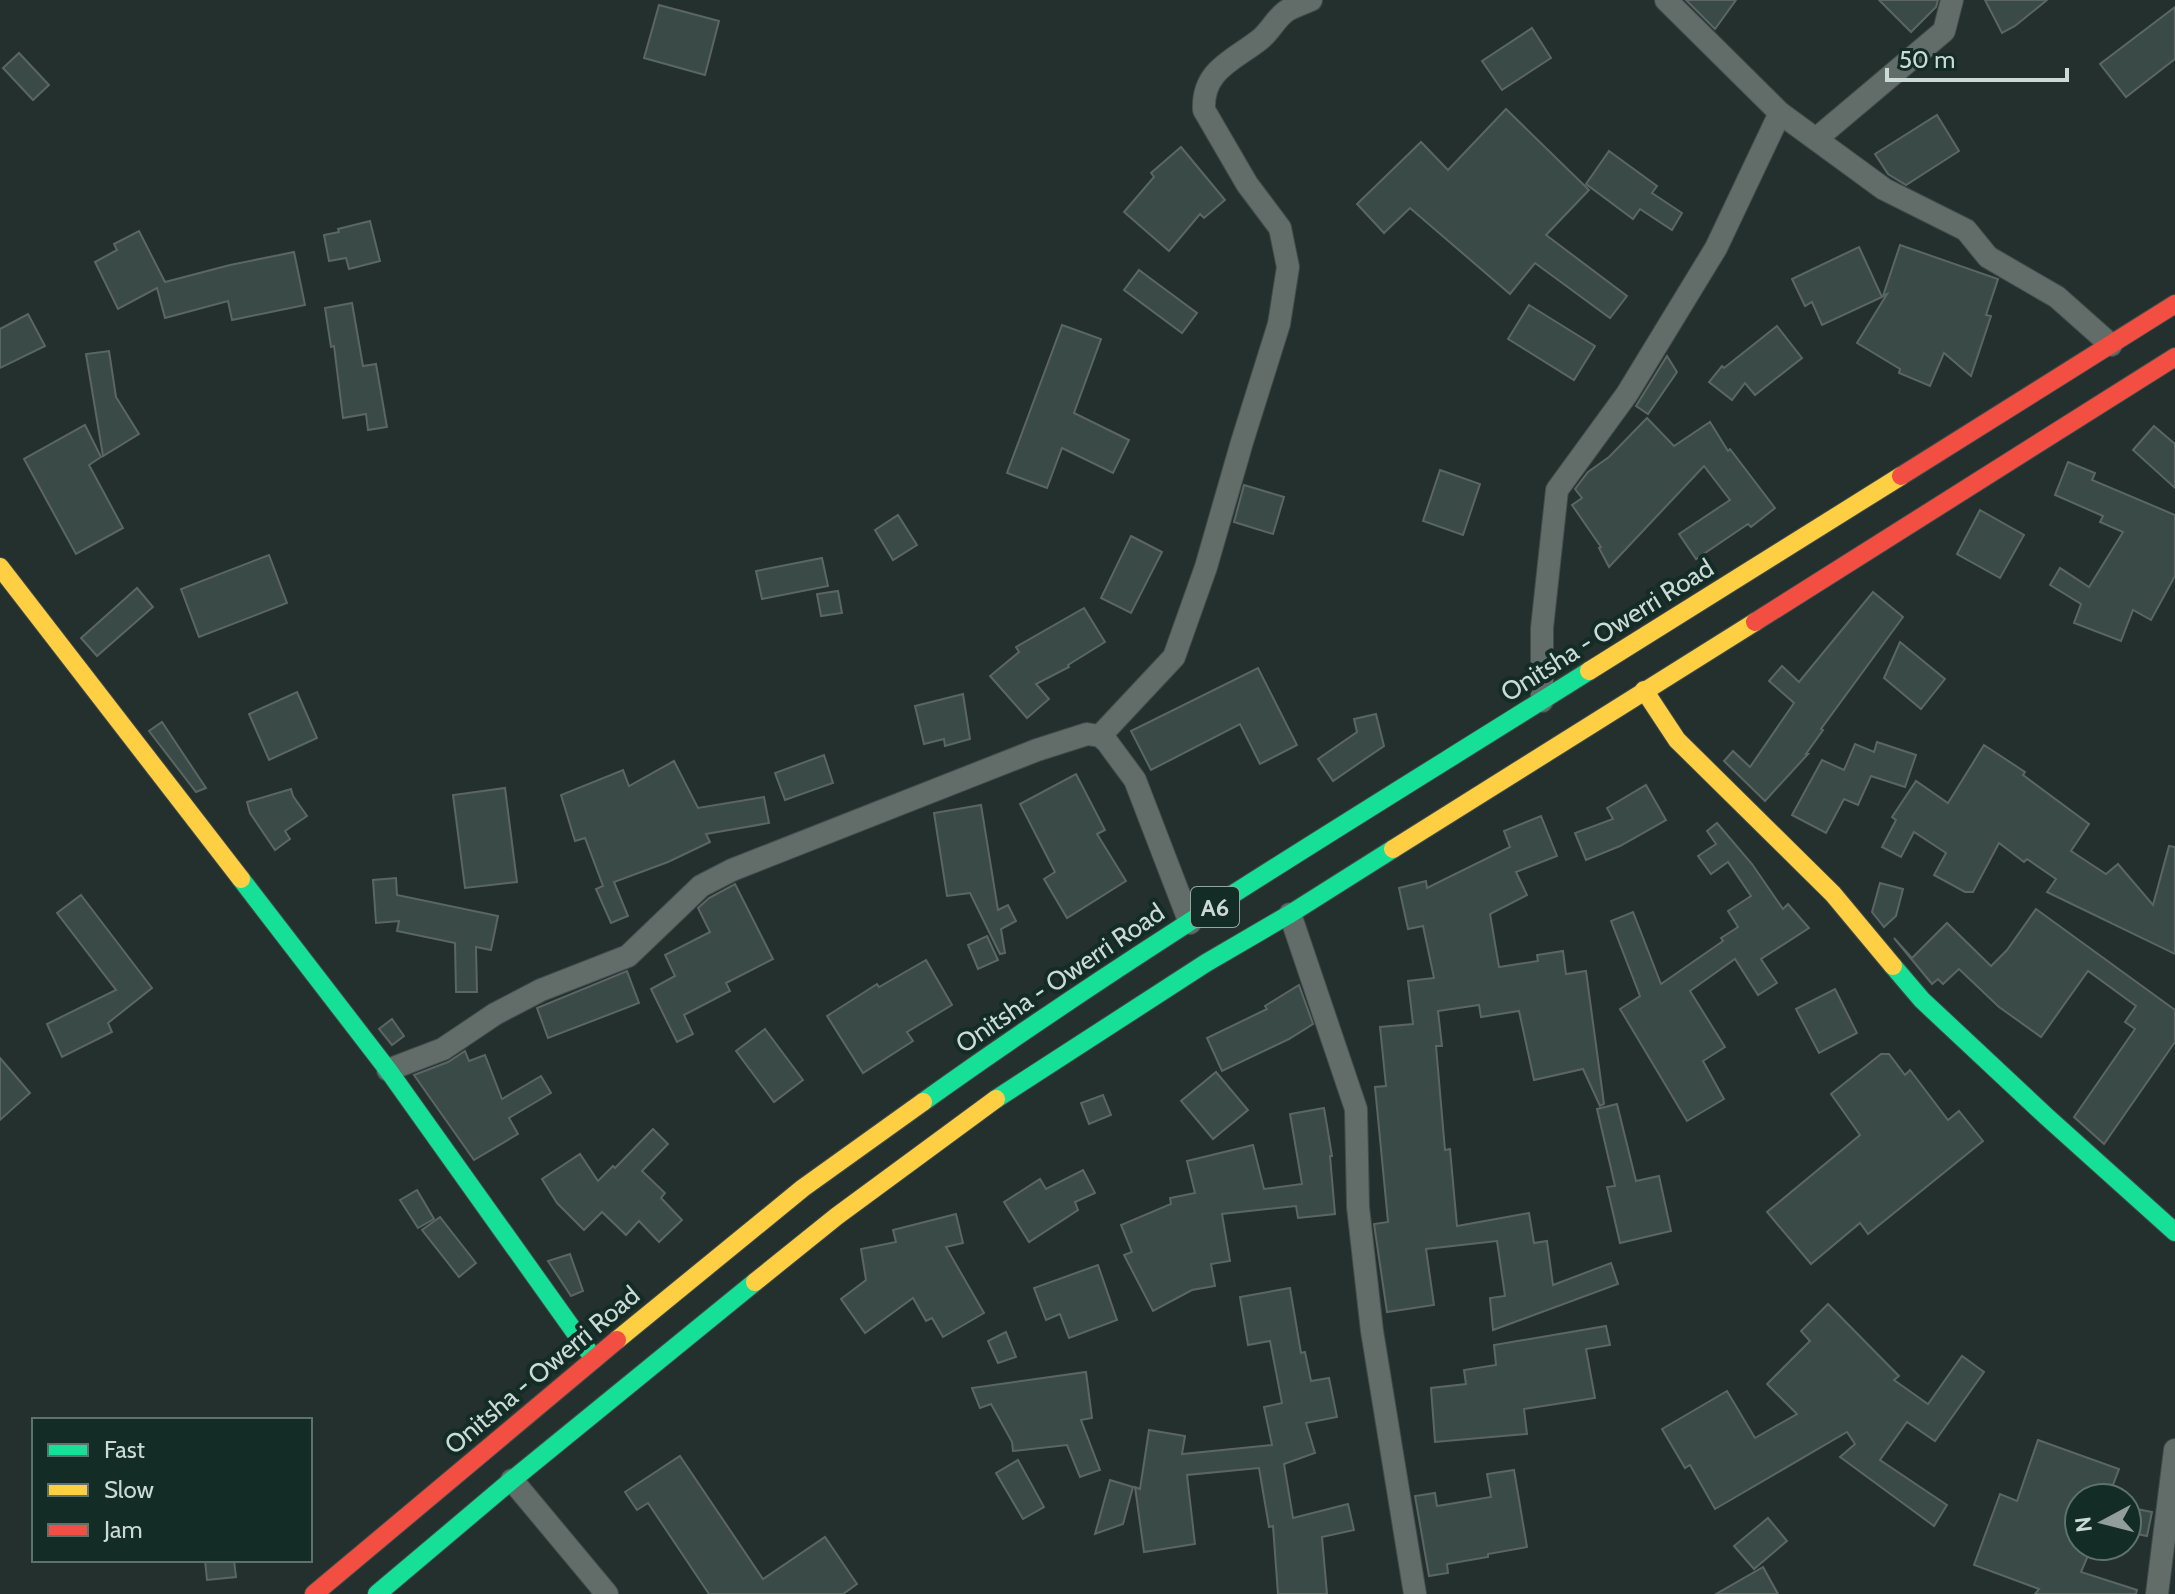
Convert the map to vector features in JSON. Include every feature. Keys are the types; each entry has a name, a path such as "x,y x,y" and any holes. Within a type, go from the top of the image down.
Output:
{"main road":[{"name":"Onitsha - Owerri Road","path":"314,1594 803,1188 1017,1035 2175,304"},
{"name":"A6","path":"377,1594 837,1216 977,1112 1206,963 1290,914 2175,357"},
{"path":"0,567 388,1070 594,1359"},
{"path":"1644,690 1677,740 1833,894 1922,1000 2175,1232"}],"street":[{"path":"1100,736 1174,657 1206,567 1279,324 1288,267 1280,228 1247,184 1204,110 1204,98 1211,79 1228,60 1260,40 1286,11 1311,0"},
{"path":"1666,0 1780,113 1884,189 1966,230 1988,257 2057,297 2111,345"},
{"path":"1816,139 1944,31 1952,0"},
{"path":"1542,701 1542,628 1557,490 1627,394 1716,248 1780,113"},
{"path":"388,1070 443,1049 495,1014 541,990 628,956 701,886 732,870 1037,750 1087,734 1100,736 1107,742 1135,780 1190,923"},
{"path":"1290,914 1356,1109 1358,1207 1372,1331 1415,1594"},
{"path":"2157,1594 2175,1450"},
{"path":"512,1480 607,1594"}],"building":[{"path":"1686,0 1736,0 1715,29"},
{"path":"1879,0 1938,0 1936,7 1911,32"},
{"path":"1985,0 2047,0 2002,33"},
{"path":"659,5 719,21 705,75 644,58"},
{"path":"2175,7 2175,59 2126,97 2100,64"},
{"path":"1532,28 1551,58 1502,90 1482,61"},
{"path":"19,53 49,85 33,100 3,68"},
{"path":"1506,109 1589,190 1546,235 1627,296 1610,318 1535,263 1510,294 1410,208 1384,233 1357,204 1421,142 1448,170"},
{"path":"1937,115 1959,151 1906,185 1888,174 1875,154"},
{"path":"1181,147 1225,200 1204,218 1200,214 1169,251 1124,212 1154,177 1151,173"},
{"path":"1609,151 1657,186 1652,193 1682,213 1672,230 1640,209 1633,219 1586,184"},
{"path":"370,221 380,261 349,269 346,258 329,261 324,235"},
{"path":"139,231 165,282 294,252 305,305 232,320 228,301 165,318 157,288 118,309 95,262 117,250 114,244"},
{"path":"1900,245 1998,279 1986,315 1991,316 1971,376 1944,353 1930,386 1899,373 1900,369 1857,343 1887,294 1883,296"},
{"path":"1859,247 1882,297 1822,325 1812,302 1805,306 1792,279"},
{"path":"1139,270 1197,313 1182,333 1124,290"},
{"path":"352,303 363,366 376,364 387,427 368,430 366,414 343,418 334,346 331,347 325,308"},
{"path":"1529,305 1595,346 1574,380 1508,339"},
{"path":"28,314 45,346 0,368 0,329"},
{"path":"1062,325 1101,339 1074,413 1129,440 1113,473 1062,448 1047,488 1007,473"},
{"path":"1777,326 1802,358 1755,395 1745,383 1732,400 1709,382 1722,366 1724,368"},
{"path":"109,351 116,397 139,434 103,456 86,354"},
{"path":"1667,356 1677,372 1648,414 1636,406"},
{"path":"1647,418 1674,446 1710,422 1728,451 1730,449 1775,508 1751,527 1748,524 1696,559 1679,534 1730,500 1704,466 1609,567 1601,547 1572,505 1582,498 1575,489 1588,472 1609,457"},
{"path":"85,425 101,457 89,465 123,528 76,554 24,459"},
{"path":"2154,426 2175,444 2175,488 2133,450"},
{"path":"2068,462 2095,473 2092,480 2175,515 2175,576 2151,620 2133,610 2121,641 2074,623 2081,604 2050,585 2060,568 2089,587 2123,532 2100,522 2103,516 2055,495"},
{"path":"1440,470 1480,484 1463,535 1423,521"},
{"path":"1244,485 1284,497 1273,534 1234,522"},
{"path":"1980,510 2024,535 2000,578 1957,554"},
{"path":"898,515 917,545 893,560 875,530"},
{"path":"1131,536 1162,552 1131,613 1101,598"},
{"path":"269,555 287,603 199,637 181,589"},
{"path":"822,558 828,586 762,599 756,571"},
{"path":"137,588 153,607 97,656 81,638"},
{"path":"838,591 842,613 821,616 817,594"},
{"path":"1873,592 1903,617 1821,729 1808,754 1765,801 1724,761 1733,751 1750,767 1794,703 1769,681 1782,666 1799,682"},
{"path":"1084,608 1105,642 1069,667 1036,684 1049,699 1027,718 990,676 1019,652 1016,647"},
{"path":"1900,642 1945,679 1921,709 1884,678"},
{"path":"1258,668 1297,745 1260,764 1240,724 1151,770 1131,731"},
{"path":"297,692 317,738 269,760 249,714"},
{"path":"963,694 970,739 945,746 944,739 924,744 915,706"},
{"path":"1376,714 1384,746 1333,781 1318,759 1357,732 1354,719"},
{"path":"162,722 206,788 196,792 149,731"},
{"path":"1877,742 1916,755 1905,787 1871,776 1858,805 1844,799 1826,833 1792,815 1822,760 1844,770 1855,744 1874,752"},
{"path":"1984,745 2025,772 2023,775 2089,824 2071,851 2106,874 2118,864 2153,905 2169,846 2175,847 2175,954 2047,892 2056,879 2027,859 2024,862 1999,843 1973,892 1965,892 1934,875 1946,853 1914,832 1901,857 1882,847 1896,820 1892,817 1916,781 1948,803"},
{"path":"824,755 833,783 785,800 775,773"},
{"path":"674,761 698,808 764,797 769,823 706,834 710,842 614,882 628,916 611,923 596,889 603,886 585,838 575,841 561,795 623,770 629,786"},
{"path":"1076,774 1105,830 1097,834 1126,881 1067,918 1044,879 1055,872 1020,804"},
{"path":"1646,785 1666,820 1620,846 1586,860 1575,833 1613,819 1607,808"},
{"path":"505,788 517,882 465,888 453,795"},
{"path":"291,789 307,816 285,831 290,839 275,850 250,813 247,802"},
{"path":"981,805 998,910 1008,905 1016,921 1001,929 1005,953 1000,954 970,893 947,896 934,813"},
{"path":"1541,816 1557,856 1516,872 1527,895 1490,914 1499,967 1538,961 1537,955 1563,951 1566,974 1586,971 1604,1104 1600,1106 1583,1069 1534,1080 1519,1011 1481,1017 1479,1005 1438,1011 1442,1046 1436,1046 1445,1150 1450,1149 1457,1226 1529,1213 1534,1243 1547,1241 1553,1285 1611,1263 1618,1284 1493,1330 1490,1298 1505,1296 1497,1241 1426,1249 1434,1305 1387,1312 1374,1224 1388,1222 1375,1087 1386,1086 1380,1027 1413,1024 1408,981 1434,978 1423,926 1408,929 1399,888 1426,881 1427,888 1510,847 1504,831"},
{"path":"1717,823 1752,864 1783,909 1788,904 1809,928 1761,959 1777,983 1758,995 1735,959 1690,991 1725,1047 1703,1061 1724,1099 1687,1121 1620,1009 1640,996 1611,921 1633,912 1661,984 1723,941 1721,938 1738,927 1728,911 1751,896 1728,862 1711,874 1698,856 1716,844 1707,831"},
{"path":"396,878 397,895 498,916 491,950 476,947 477,992 456,992 455,943 397,931 399,921 376,923 373,880"},
{"path":"1880,883 1903,889 1896,916 1884,927 1872,912"},
{"path":"735,884 773,959 726,983 730,991 684,1015 693,1034 677,1042 651,989 675,976 665,955 710,932 698,908 709,898"},
{"path":"81,895 152,988 108,1023 112,1032 62,1057 47,1024 116,990 57,913"},
{"path":"2036,909 2175,1010 2175,1042 2104,1144 2074,1117 2135,1029 2125,1022 2136,1006 2088,971 2041,1037 1999,1007 1959,969 1943,984 1938,979 1932,984 1894,938 1912,958 1947,923 1991,966 2007,950"},
{"path":"987,936 998,960 978,969 968,945"},
{"path":"926,960 952,1005 907,1032 913,1041 863,1073 827,1016 877,984 879,987"},
{"path":"627,971 639,1003 548,1038 537,1008"},
{"path":"1299,985 1313,1024 1222,1071 1207,1038 1267,1009 1265,1006"},
{"path":"1835,989 1857,1033 1819,1053 1796,1009"},
{"path":"392,1019 404,1036 392,1045 379,1029"},
{"path":"765,1029 803,1080 774,1102 736,1051"},
{"path":"465,1051 469,1061 485,1055 502,1099 541,1076 551,1093 509,1118 518,1134 474,1160 414,1075 448,1062"},
{"path":"1881,1054 1889,1054 1905,1075 1910,1070 1948,1120 1959,1111 1983,1141 1868,1234 1860,1223 1811,1264 1767,1212 1860,1135 1831,1094"},
{"path":"0,1058 30,1093 0,1120"},
{"path":"1216,1072 1248,1110 1213,1139 1181,1101"},
{"path":"1103,1095 1111,1115 1089,1124 1081,1103"},
{"path":"1617,1104 1636,1181 1659,1176 1671,1231 1620,1243 1607,1187 1615,1186 1597,1109"},
{"path":"1324,1108 1332,1156 1335,1214 1298,1218 1296,1206 1222,1214 1230,1261 1211,1264 1215,1286 1192,1290 1153,1311 1124,1255 1132,1252 1121,1225 1171,1204 1170,1198 1195,1193 1187,1161 1253,1145 1264,1189 1302,1184 1290,1114"},
{"path":"653,1129 668,1144 642,1171 665,1193 661,1198 682,1220 659,1242 639,1221 626,1235 602,1212 584,1230 557,1203 542,1179 580,1154 598,1181"},
{"path":"1083,1170 1095,1193 1075,1202 1078,1210 1029,1242 1004,1202 1040,1179 1046,1189"},
{"path":"417,1190 434,1219 418,1228 400,1200"},
{"path":"956,1214 963,1243 946,1247 984,1313 943,1337 932,1318 926,1321 913,1298 865,1333 841,1299 866,1280 861,1249 896,1242 893,1230"},
{"path":"440,1217 476,1263 459,1277 422,1230"},
{"path":"570,1254 583,1291 571,1296 548,1261"},
{"path":"1098,1265 1117,1320 1069,1338 1060,1314 1046,1320 1034,1288"},
{"path":"1290,1288 1301,1353 1305,1352 1311,1381 1329,1378 1337,1417 1306,1423 1315,1453 1284,1464 1293,1518 1348,1504 1354,1530 1322,1537 1327,1594 1278,1594 1273,1526 1269,1527 1259,1468 1187,1475 1195,1544 1144,1552 1135,1487 1140,1489 1149,1430 1185,1436 1182,1454 1272,1445 1264,1407 1282,1403 1270,1341 1248,1345 1240,1297"},
{"path":"1828,1304 1899,1376 1894,1380 1928,1404 1962,1356 1984,1372 1935,1441 1907,1422 1880,1460 1947,1505 1934,1526 1840,1457 1855,1444 1847,1432 1715,1509 1690,1465 1685,1468 1662,1429 1727,1391 1755,1438 1797,1414 1767,1384 1810,1341 1801,1331"},
{"path":"1606,1326 1610,1345 1586,1349 1595,1398 1524,1409 1527,1434 1435,1442 1431,1388 1466,1384 1464,1370 1496,1365 1494,1345"},
{"path":"1006,1332 1016,1357 998,1363 988,1341"},
{"path":"1086,1372 1092,1418 1081,1420 1100,1470 1080,1477 1067,1445 1013,1451 1012,1442 991,1404 980,1408 972,1388"},
{"path":"2038,1440 2119,1469 2114,1482 2063,1482 2063,1562 2085,1562 2081,1572 2137,1590 2136,1594 2035,1594 2039,1589 1974,1565 2000,1494 2017,1501"},
{"path":"680,1456 763,1579 825,1537 857,1584 843,1594 709,1594 648,1503 637,1510 625,1492"},
{"path":"1018,1460 1044,1507 1023,1519 996,1473"},
{"path":"1514,1470 1527,1547 1447,1564 1448,1573 1429,1576 1415,1496 1435,1493 1437,1506 1491,1497 1487,1474"},
{"path":"1110,1480 1133,1487 1123,1524 1095,1534"},
{"path":"2143,1510 2152,1512 2147,1536 2143,1535"},
{"path":"1768,1518 1787,1541 1754,1569 1734,1546"},
{"path":"205,1562 234,1562 236,1577 207,1580"},
{"path":"1763,1567 1778,1594 1716,1594"}],"traffic: fast":[{"path":"923,1102 1169,935 1589,671"},
{"path":"996,1099 1206,963 1393,849"},
{"path":"241,879 388,1070 594,1359"},
{"path":"1893,966 1922,1000 2175,1232"},
{"path":"377,1594 755,1282"}],"traffic: slow":[{"path":"1589,671 1901,476"},
{"path":"0,567 241,879"},
{"path":"1393,849 1755,622"},
{"path":"1644,690 1677,740 1833,894 1893,966"},
{"path":"755,1282 837,1216 996,1099"},
{"path":"617,1340 803,1188 923,1102"}],"traffic: jam":[{"path":"1901,476 2175,304"},
{"path":"1755,622 2175,357"},
{"path":"314,1594 617,1340"}]}
